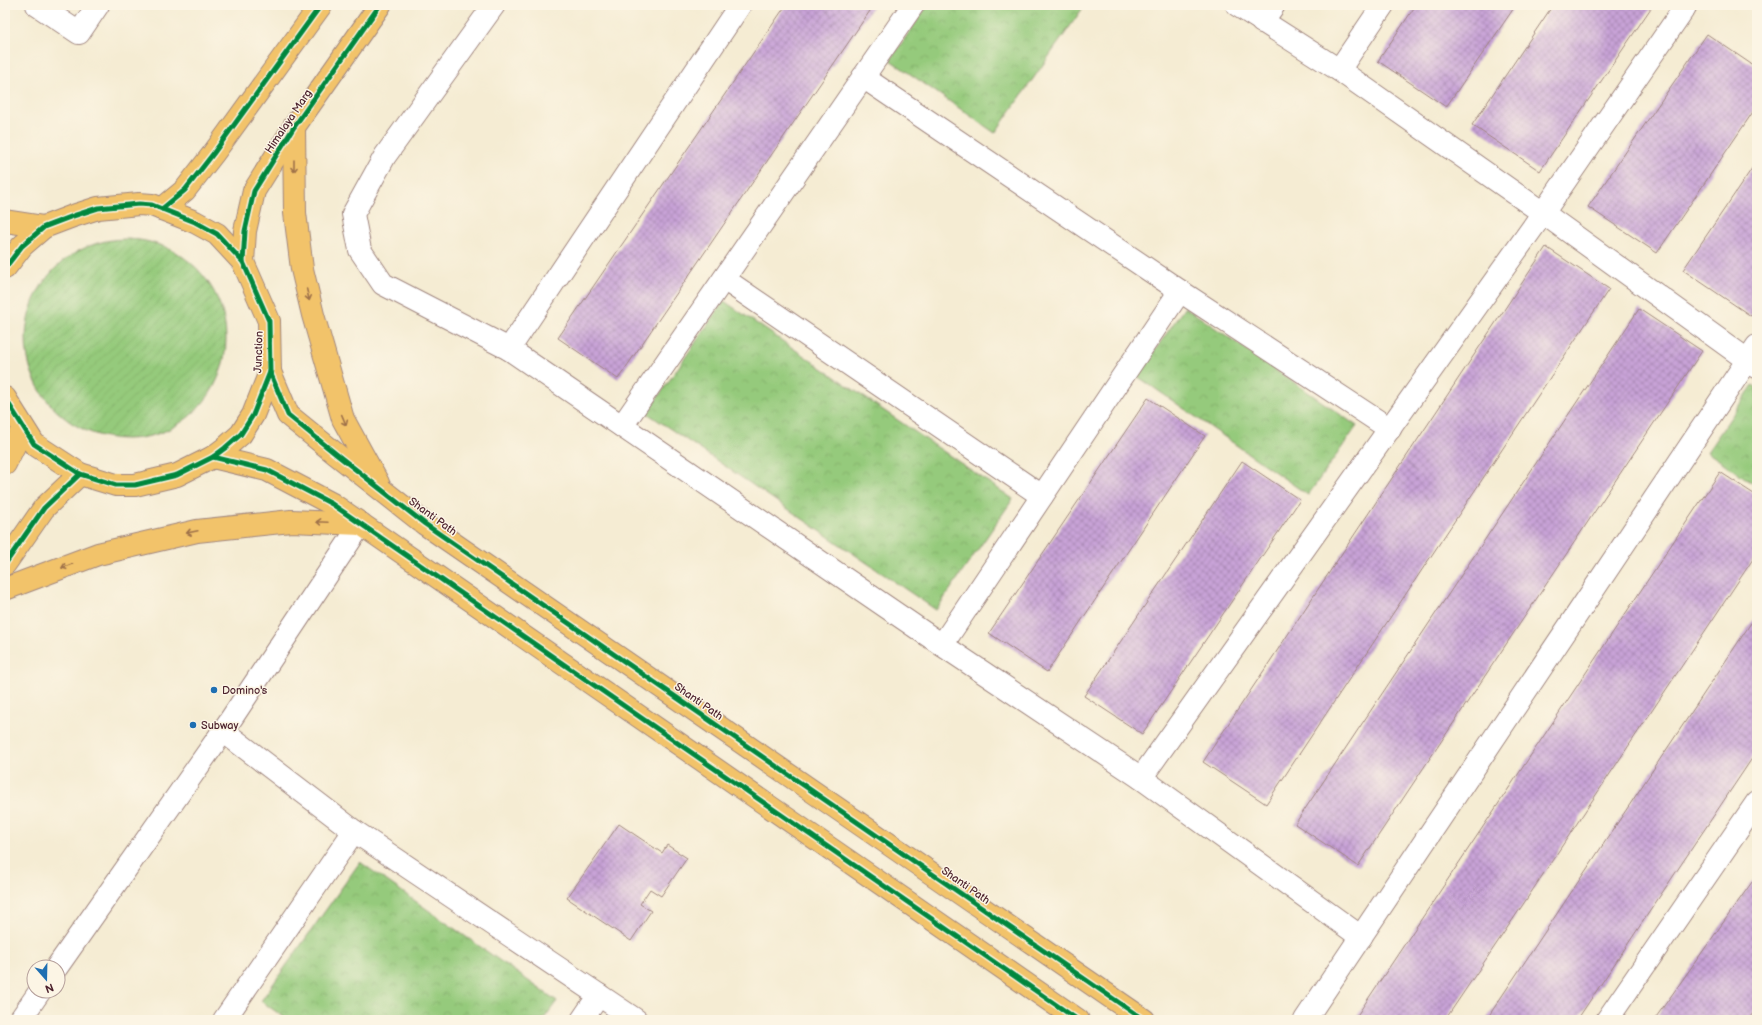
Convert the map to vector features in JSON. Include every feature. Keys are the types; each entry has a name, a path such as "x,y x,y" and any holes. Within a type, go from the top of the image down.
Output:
{"main road":[{"path":"162,209 185,190 213,154 321,5"},
{"name":"Himalaya Marg","path":"243,262 245,231 254,192 294,128 380,5"},
{"path":"294,128 295,213 302,269 313,315 343,419 382,490"},
{"name":"Junction","path":"5,268 22,246 44,227 98,208 138,204 152,205 195,222 217,234 243,262 269,321 270,372 253,415 241,434 213,457 177,475 134,485 116,485 80,474 34,444 5,398"},
{"path":"5,221 44,227"},
{"name":"Shanti Path","path":"270,372 288,414 431,528 1144,1020"},
{"path":"5,464 23,428"},
{"path":"213,457 267,470 332,504 1078,1020"},
{"path":"5,564 44,508 80,474"},
{"path":"5,589 98,554 197,531 291,521 361,524"}],"street":[{"path":"37,5 79,33 98,5"},
{"path":"494,5 385,156 353,214 360,250 383,284 509,349 942,645 1141,778 1361,937"},
{"path":"509,349 740,5"},
{"path":"622,426 913,5"},
{"path":"1236,5 1268,14 1339,70 1754,358 1305,1020"},
{"path":"1339,70 1384,5"},
{"path":"1141,778 1543,213 1685,7"},
{"path":"863,77 1180,291 1390,429"},
{"path":"724,278 1042,496"},
{"path":"942,645 1180,291"},
{"path":"63,959 222,731 361,524"},
{"path":"222,731 354,831 636,1020"},
{"path":"1607,1020 1757,802"},
{"path":"224,1020 354,831"},
{"path":"582,1020 599,995"},
{"path":"20,1020 34,999"}],"green space":[{"path":"928,5 1085,5 995,133 890,60"},
{"path":"116,239 136,239 164,246 190,261 204,275 219,301 226,329 226,349 219,377 204,403 190,417 164,432 155,435 136,439 116,439 88,432 62,417 48,403 33,377 30,368 26,349 26,329 33,301 48,275 62,261 88,246 97,243"},
{"path":"724,301 1013,499 936,610 647,413"},
{"path":"1185,307 1357,426 1308,495 1137,376"},
{"path":"1753,385 1757,388 1757,486 1707,452"},
{"path":"360,862 557,1001 543,1020 288,1020 261,1001"}],"building":[{"path":"786,5 874,5 618,379 558,338"},
{"path":"1416,5 1516,5 1446,107 1378,61"},
{"path":"1553,5 1653,5 1540,171 1472,125"},
{"path":"1707,34 1757,68 1757,106 1657,253 1588,207"},
{"path":"1757,161 1757,307 1751,316 1683,270"},
{"path":"1546,247 1609,289 1266,804 1203,762"},
{"path":"1639,309 1702,351 1358,866 1295,824"},
{"path":"1148,398 1205,436 1047,672 989,633"},
{"path":"1242,461 1300,500 1142,734 1084,696"},
{"path":"1720,472 1757,496 1757,553 1526,900 1445,1020 1354,1020"},
{"path":"1757,614 1757,751 1577,1020 1486,1020"},
{"path":"619,824 662,853 667,845 687,858 661,896 650,889 640,904 651,911 631,941 567,898"},
{"path":"1757,875 1756,1009 1748,1020 1654,1020"}],"cycle path":[{"path":"162,209 185,190 213,154 321,5"},
{"path":"243,262 245,231 254,191 294,127 380,5"},
{"path":"5,268 22,246 44,227 98,208 139,204 152,205 195,222 217,234 243,262 269,321 270,372 253,415 241,434 225,448 213,457 177,475 135,485 116,485 80,474 34,444 5,398"},
{"path":"270,372 288,415 425,524 1144,1020"},
{"path":"213,457 267,470 332,504 1078,1020"},
{"path":"5,564 44,508 80,474"}],"place":[{"name":"Domino's","path":"214,690"},
{"name":"Subway","path":"193,725"}]}
